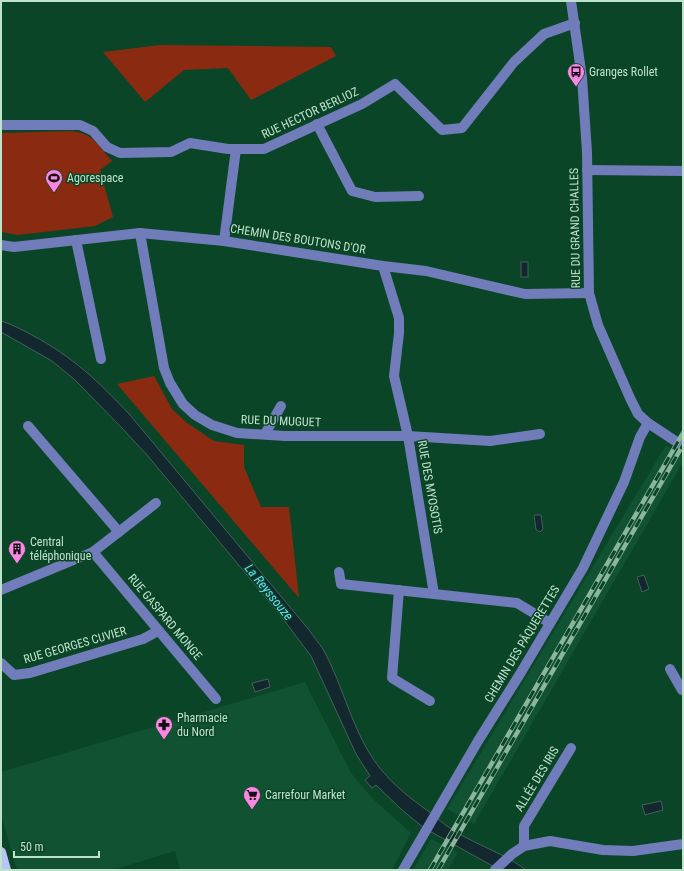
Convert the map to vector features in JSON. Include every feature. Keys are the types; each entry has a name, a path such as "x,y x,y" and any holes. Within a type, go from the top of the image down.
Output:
{"main road":[{"path":"1,852 6,870"}],"street":[{"name":"RUE DU GRAND CHALLES","path":"571,1 582,78 587,170 589,293 598,325 638,414 683,446"},
{"name":"RUE HECTOR BERLIOZ","path":"1,125 80,125 93,131 107,147 120,153 171,152 190,143 236,149 264,149 362,104 395,84 442,130 462,128 514,62 544,34 575,23"},
{"path":"317,124 352,191 375,197 419,196"},
{"path":"224,241 236,149"},
{"path":"587,170 683,171"},
{"name":"CHEMIN DES BOUTONS D'OR","path":"1,245 14,247 140,233 224,241 383,266 426,271 525,294 589,293"},
{"name":"RUE DU MUGUET","path":"140,233 164,368 170,383 183,404 195,415 212,425 237,433 285,436 408,436 490,441 540,434"},
{"path":"76,240 101,359"},
{"name":"RUE DES MYOSOTIS","path":"383,266 399,318 399,333 394,376 408,436 434,594"},
{"path":"265,434 280,406"},
{"name":"CHEMIN DES PÂQUERETTES","path":"403,870 478,741 583,568 624,482 640,436 648,422"},
{"path":"28,426 119,532"},
{"path":"1,590 93,552 156,502"},
{"name":"RUE GASPARD MONGE","path":"93,552 216,699"},
{"path":"339,572 341,584 517,603 550,623"},
{"path":"399,590 392,678 430,701"},
{"name":"RUE GEORGES CUVIER","path":"1,663 14,675 30,673 143,639 158,631"},
{"path":"670,669 683,690"},
{"name":"ALLÉE DES IRIS","path":"524,846 524,826 570,748"},
{"path":"495,870 512,854 524,846 550,841 603,850 633,851 683,844"}],"shaded area":[{"path":"160,45 331,47 336,56 251,100 228,68 184,70 145,102 103,52"},
{"name":"Agorespace","path":"72,131 86,135 95,141 112,161 100,170 113,217 95,226 18,235 1,232 1,133"},
{"path":"154,376 172,409 187,423 214,441 244,445 244,467 261,507 289,507 299,598 117,384"},
{"path":"666,445 683,456 683,462 474,824 447,809"},
{"path":"305,682 351,773 372,798 411,833 392,870 180,870 175,851 113,870 17,870 1,815 1,772"},
{"path":"431,839 458,852 448,870 413,870"}],"water":[{"path":"521,262 528,262 528,277 521,277"},
{"name":"La Reyssouze","path":"1,321 13,325 47,343 73,361 107,391 130,415 309,630 323,649 362,739 379,767 390,780 408,796 450,828 512,860 526,870 500,870 424,828 402,810 376,785 372,788 365,780 370,776 356,754 311,656 277,611 147,455 121,427 75,380 52,361 1,332"},
{"path":"534,515 541,515 543,529 540,532 536,530"},
{"path":"644,575 649,589 642,592 637,577"},
{"path":"268,679 270,687 255,692 252,683"},
{"path":"661,801 663,810 645,815 642,805"}],"railway":[{"path":"430,870 683,433"},
{"path":"438,870 683,445"}],"place":[{"name":"Granges Rollet","path":"576,87"},
{"name":"Agorespace","path":"54,193"},
{"name":"Central téléphonique","path":"17,564"},
{"name":"Pharmacie du Nord","path":"164,740"},
{"name":"Carrefour Market","path":"252,810"}]}
